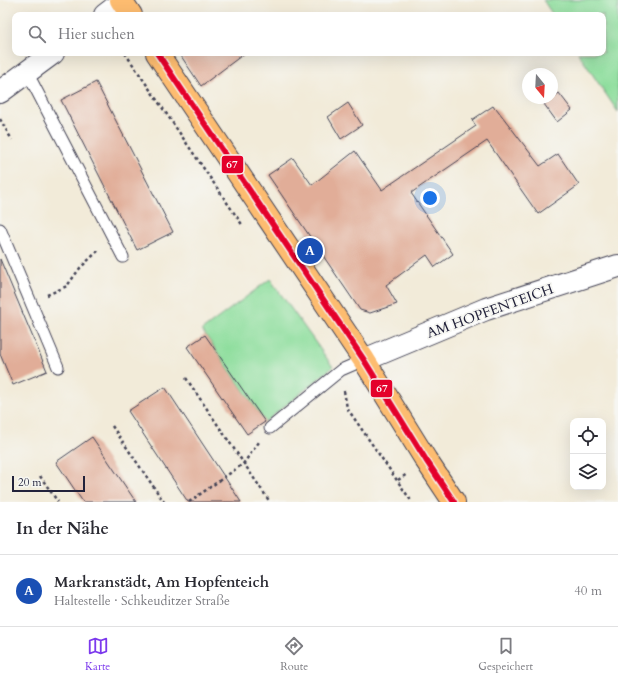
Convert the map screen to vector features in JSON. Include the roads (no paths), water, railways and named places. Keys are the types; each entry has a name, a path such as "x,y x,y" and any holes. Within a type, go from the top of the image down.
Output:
{"main road":[{"path":"159,56 364,360 454,502"}],"street":[{"path":"112,12 125,6"},
{"path":"0,92 49,56"},
{"name":"AM HOPFENTEICH","path":"364,360 486,309 618,266"}],"lane":[{"path":"27,72 123,257"},
{"path":"0,229 58,367"},
{"path":"270,428 341,370 364,360"}],"place":[{"name":"Markranstädt, Am Hopfenteich","path":"310,251"}]}
